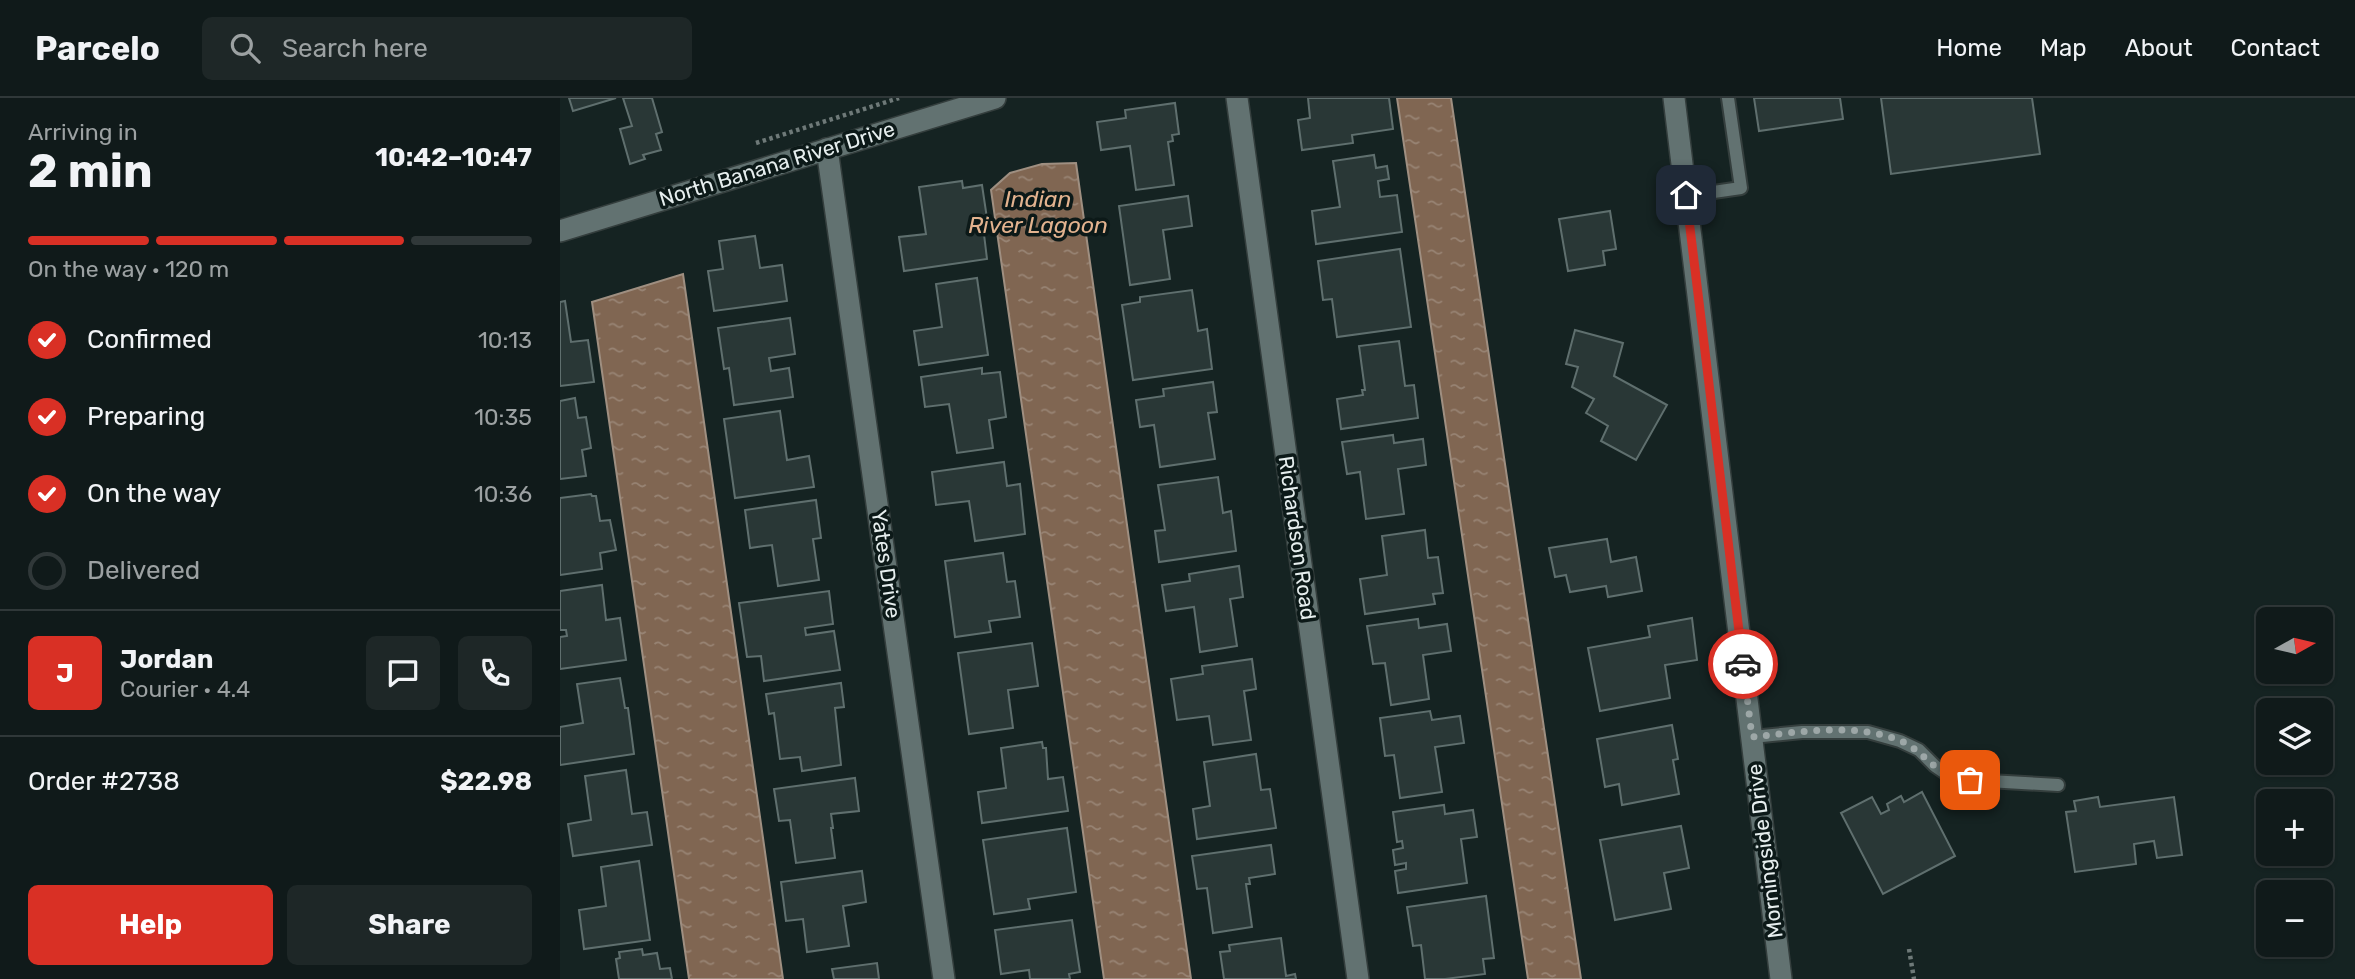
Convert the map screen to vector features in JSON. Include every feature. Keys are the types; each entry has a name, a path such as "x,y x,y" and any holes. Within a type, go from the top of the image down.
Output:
{"street":[{"name":"North Banana River Drive","path":"560,230 995,98"},
{"name":"Richardson Road","path":"1237,98 1358,979"},
{"name":"Morningside Drive","path":"1674,98 1781,979"},
{"name":"Yates Drive","path":"827,149 944,979"}],"lane":[{"path":"1686,195 1741,188 1728,98"},
{"path":"1752,737 1802,732 1868,732 1900,741 1919,750 1935,766 1954,779 2058,785"}],"path":[{"path":"1909,948 1914,979"}],"water":[{"path":"1397,98 1451,98 1581,979 1528,979"},
{"name":"Indian River Lagoon","path":"1076,163 1191,979 1104,979 991,190 1010,173 1042,164"},
{"path":"683,274 783,979 689,979 592,302"}],"building":[{"path":"569,98 616,98 573,111"},
{"path":"623,98 652,98 662,132 656,134 661,150 643,155 645,159 630,164 620,129 632,126"},
{"path":"1308,98 1389,98 1393,129 1352,135 1353,143 1302,150 1298,120 1310,118"},
{"path":"1754,98 1840,98 1843,119 1759,131"},
{"path":"1881,98 2032,98 2040,154 1891,174"},
{"path":"1175,103 1179,134 1172,135 1173,141 1168,142 1174,185 1136,190 1130,146 1101,150 1097,122 1126,118 1125,110"},
{"path":"1374,155 1376,168 1387,166 1389,179 1378,181 1380,197 1397,195 1402,232 1316,244 1312,211 1340,207 1333,161"},
{"path":"962,181 963,188 982,185 988,225 983,226 987,259 904,271 899,237 926,234 919,187"},
{"path":"1188,196 1192,226 1163,230 1170,279 1130,285 1119,206"},
{"path":"1610,211 1616,249 1603,251 1605,265 1568,271 1559,219"},
{"path":"755,236 760,268 782,265 787,301 714,311 708,271 723,269 719,241"},
{"path":"1400,249 1411,327 1337,337 1332,299 1323,300 1318,261"},
{"path":"977,278 988,355 919,365 914,331 942,327 936,284"},
{"path":"1192,290 1198,331 1207,329 1212,369 1133,380 1122,305 1140,302 1140,297"},
{"path":"565,301 571,342 588,340 594,382 560,386 560,302"},
{"path":"790,318 795,354 769,358 771,371 789,368 793,397 734,405 729,368 724,369 718,328"},
{"path":"1575,330 1623,343 1614,376 1667,405 1636,460 1601,441 1608,426 1586,413 1594,399 1572,387 1578,367 1566,364"},
{"path":"1399,341 1405,386 1414,385 1418,418 1341,429 1337,399 1363,395 1362,390 1365,390 1359,346"},
{"path":"982,368 982,374 1000,372 1006,417 989,420 993,448 957,453 949,404 925,407 921,377"},
{"path":"1213,382 1217,412 1208,413 1215,459 1160,467 1154,425 1140,427 1136,400 1164,396 1163,389"},
{"path":"575,398 578,418 586,417 591,448 582,450 586,476 560,479 560,401"},
{"path":"780,411 787,460 809,456 814,487 735,498 724,419"},
{"path":"1393,435 1394,443 1423,439 1426,465 1398,469 1404,514 1366,519 1360,472 1347,474 1342,442"},
{"path":"1004,462 1007,486 1020,484 1025,534 975,541 969,501 936,505 932,472"},
{"path":"1218,477 1223,513 1231,511 1236,551 1159,562 1155,531 1165,530 1158,485"},
{"path":"591,494 596,496 600,521 610,520 616,550 600,553 602,569 560,575 560,498"},
{"path":"816,500 821,538 813,539 819,580 778,586 772,545 750,548 745,510"},
{"path":"1425,530 1428,558 1438,557 1443,593 1433,594 1435,604 1365,614 1360,579 1387,575 1382,536"},
{"path":"1607,539 1611,562 1636,557 1642,591 1608,597 1606,586 1570,592 1566,575 1555,577 1549,548"},
{"path":"1003,553 1007,582 1015,581 1020,617 989,621 991,632 955,637 945,561"},
{"path":"1239,566 1243,597 1230,599 1237,646 1200,652 1194,607 1166,611 1162,585 1190,581 1189,574"},
{"path":"602,585 606,620 620,618 626,660 560,669 560,637 567,636 566,630 560,630 560,591"},
{"path":"829,591 833,624 805,628 806,635 834,631 840,670 764,681 761,656 747,657 739,603"},
{"path":"1692,618 1697,660 1665,665 1670,698 1600,711 1588,648 1650,637 1648,626"},
{"path":"1418,619 1419,628 1447,624 1451,651 1423,655 1429,699 1391,705 1385,663 1373,664 1367,626"},
{"path":"1032,643 1038,686 1008,690 1013,728 969,734 958,653"},
{"path":"1252,659 1256,689 1244,691 1251,740 1213,745 1209,716 1177,720 1171,679 1203,674 1202,666"},
{"path":"620,678 625,708 628,708 634,754 560,765 560,727 583,723 577,684"},
{"path":"841,683 844,707 835,708 841,765 802,771 800,757 780,759 774,713 769,714 766,694"},
{"path":"1430,711 1432,720 1460,716 1464,743 1435,747 1442,792 1400,798 1394,755 1385,756 1380,718"},
{"path":"1672,725 1678,759 1673,760 1679,794 1622,805 1619,784 1605,787 1597,739"},
{"path":"1042,742 1043,748 1046,748 1048,779 1063,777 1068,811 982,823 978,792 1006,788 1001,748"},
{"path":"1256,754 1261,790 1270,789 1276,828 1197,839 1193,809 1210,806 1204,762"},
{"path":"626,770 632,814 647,812 652,845 573,856 568,824 591,820 585,776"},
{"path":"855,778 859,811 831,814 835,858 796,863 790,820 779,821 774,789"},
{"path":"1922,792 1955,856 1883,894 1841,813 1872,797 1881,814 1889,810 1887,804 1901,796 1904,802"},
{"path":"2098,797 2100,807 2174,797 2182,855 2157,858 2154,841 2134,844 2136,864 2075,872 2066,812 2076,811 2074,801"},
{"path":"1444,805 1445,814 1473,810 1477,837 1461,839 1467,883 1398,893 1395,871 1406,869 1406,863 1395,865 1393,850 1403,848 1402,841 1397,842 1393,812"},
{"path":"1681,826 1689,868 1664,873 1671,909 1615,920 1600,840"},
{"path":"1067,828 1076,892 1028,899 1030,909 994,914 983,840"},
{"path":"1271,845 1275,874 1249,878 1250,884 1246,884 1252,927 1213,933 1207,888 1197,889 1192,856"},
{"path":"639,861 650,940 584,949 579,910 606,906 601,867"},
{"path":"862,871 866,902 843,906 849,946 807,952 803,919 786,921 781,882"},
{"path":"1486,896 1494,958 1483,959 1485,974 1425,979 1421,945 1413,946 1407,907"},
{"path":"1072,920 1080,972 1069,974 1070,979 1030,979 1029,970 1001,974 995,930"},
{"path":"1281,938 1286,976 1295,974 1296,979 1224,979 1220,952 1230,951 1229,945"},
{"path":"642,949 643,955 657,953 660,969 670,968 672,979 619,979 616,959 620,958 619,952"},
{"path":"877,963 879,979 834,979 832,969"}],"way so far":[{"path":"1743,664 1752,737 1802,732 1868,732 1900,741 1919,750 1935,766 1954,779 1970,780"}],"route":[{"path":"1686,195 1743,664"}]}
